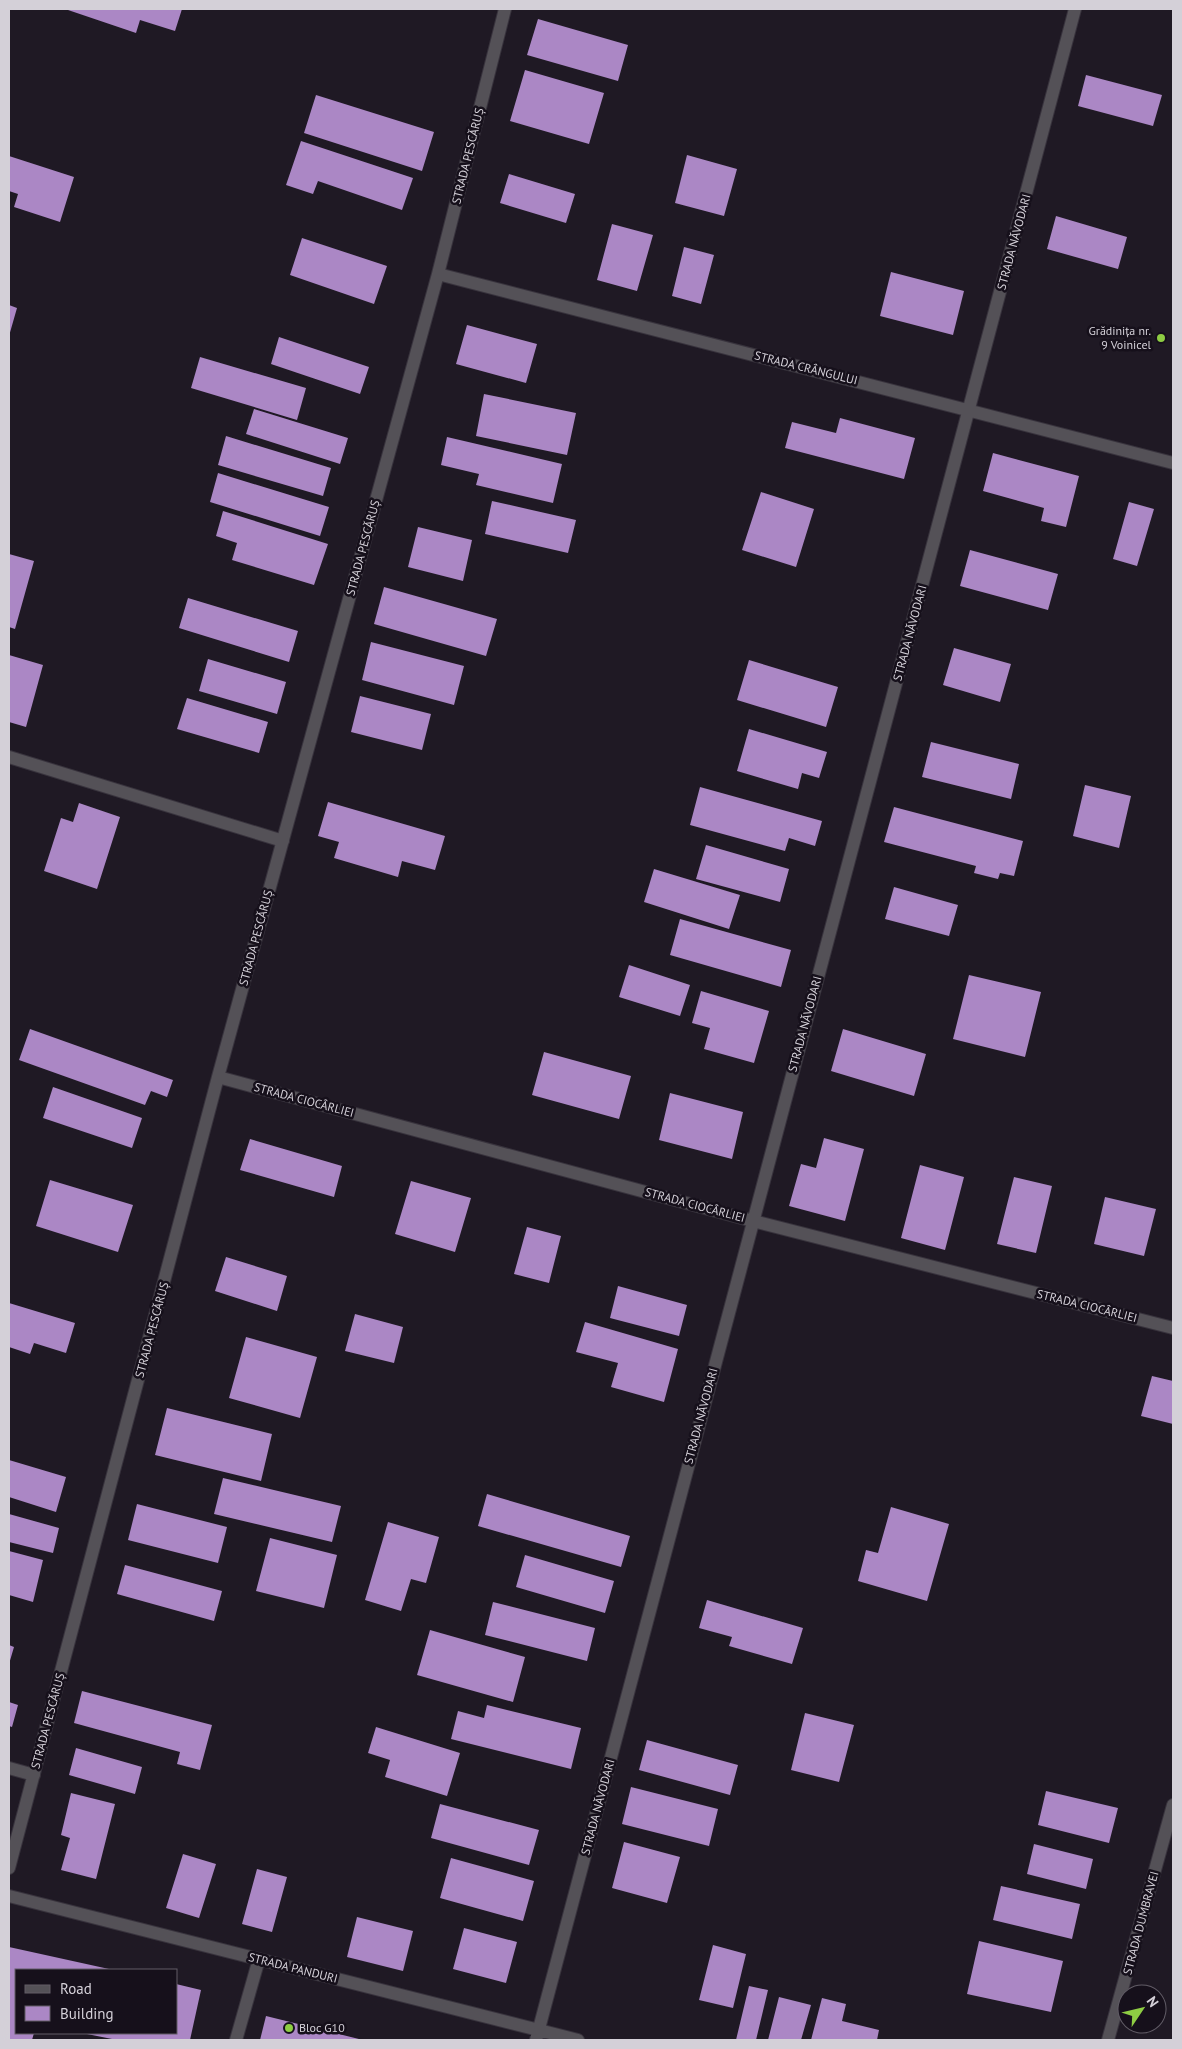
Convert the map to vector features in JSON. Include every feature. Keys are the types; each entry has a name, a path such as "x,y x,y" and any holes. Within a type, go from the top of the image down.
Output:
{"street":[{"name":"STRADA PESCĂRUȘ","path":"9,1868 218,1078 438,274 505,9"},
{"name":"STRADA NĂVODARI","path":"538,2035 1076,9"},
{"name":"STRADA CRÂNGULUI","path":"438,274 1173,463"},
{"path":"9,757 283,841"},
{"name":"STRADA CIOCÂRLIEI","path":"218,1078 753,1221 1173,1328"},
{"path":"9,1768 34,1775"},
{"name":"STRADA DUMBRAVEI","path":"1108,2040 1173,1805"},
{"name":"STRADA PANDURI","path":"9,1896 259,1960 538,2035 578,2040"},
{"path":"236,2040 259,1960"}],"building":[{"path":"68,9 182,9 175,31 140,20 136,33"},
{"path":"538,19 628,45 618,81 527,55"},
{"path":"525,70 604,93 589,144 510,121"},
{"path":"1086,75 1162,95 1153,126 1078,106"},
{"path":"316,95 434,132 422,171 304,133"},
{"path":"301,141 413,178 402,210 318,181 313,194 286,185"},
{"path":"687,155 737,169 724,216 675,203"},
{"path":"9,156 74,177 60,222 14,207 18,194 9,191"},
{"path":"509,174 575,194 566,223 500,203"},
{"path":"1056,216 1127,237 1118,269 1047,249"},
{"path":"612,224 653,235 637,291 597,280"},
{"path":"302,238 387,266 374,304 290,275"},
{"path":"684,247 714,255 701,304 672,296"},
{"path":"891,272 964,291 953,335 880,316"},
{"path":"9,305 17,308 9,336"},
{"path":"467,325 537,344 526,383 456,364"},
{"path":"279,337 369,367 360,394 271,364"},
{"path":"200,357 306,388 297,420 191,388"},
{"path":"484,394 576,413 567,455 476,436"},
{"path":"254,409 348,438 340,464 246,434"},
{"path":"840,418 915,438 904,479 785,448 792,422 836,433"},
{"path":"226,436 331,468 323,496 218,465"},
{"path":"447,437 562,464 553,503 476,485 479,474 441,465"},
{"path":"993,453 1079,476 1066,527 1041,521 1044,508 983,491"},
{"path":"218,473 329,507 320,536 210,502"},
{"path":"761,492 814,509 796,567 742,550"},
{"path":"492,501 576,520 568,553 485,534"},
{"path":"1129,502 1154,509 1137,566 1113,559"},
{"path":"223,511 328,544 314,585 232,560 237,543 216,536"},
{"path":"418,527 472,540 463,581 408,567"},
{"path":"970,550 1058,574 1048,610 960,586"},
{"path":"9,554 34,561 15,629 9,627"},
{"path":"384,587 497,619 486,656 374,624"},
{"path":"188,598 298,631 289,662 179,628"},
{"path":"371,642 464,666 454,705 362,680"},
{"path":"954,648 1011,664 1000,702 943,685"},
{"path":"9,655 43,665 26,727 9,722"},
{"path":"208,659 286,682 277,714 199,691"},
{"path":"749,660 838,687 826,727 737,700"},
{"path":"360,696 431,714 422,750 351,732"},
{"path":"187,698 268,722 259,753 177,729"},
{"path":"749,729 827,752 819,778 802,773 798,789 737,771"},
{"path":"931,742 1019,764 1011,799 922,777"},
{"path":"1085,785 1131,796 1119,848 1073,836"},
{"path":"700,787 822,821 815,846 789,838 785,851 690,825"},
{"path":"328,802 445,836 435,870 402,861 398,877 334,858 339,842 318,836"},
{"path":"79,803 120,817 97,889 44,871 61,818 73,822"},
{"path":"894,807 1023,841 1014,876 1000,873 998,879 974,873 976,866 884,842"},
{"path":"706,845 789,869 780,902 696,879"},
{"path":"654,869 740,895 729,929 644,902"},
{"path":"894,887 958,905 949,936 885,919"},
{"path":"680,919 791,950 781,987 670,955"},
{"path":"629,965 690,985 680,1016 619,997"},
{"path":"969,975 1041,992 1025,1057 953,1039"},
{"path":"701,991 769,1011 754,1063 704,1049 710,1028 692,1023"},
{"path":"30,1029 173,1080 167,1097 151,1091 145,1105 19,1060"},
{"path":"843,1029 926,1054 914,1096 831,1071"},
{"path":"544,1052 631,1076 619,1119 532,1095"},
{"path":"53,1087 142,1118 132,1148 43,1118"},
{"path":"670,1093 743,1112 732,1159 659,1140"},
{"path":"824,1138 864,1149 845,1221 789,1206 801,1164 816,1168"},
{"path":"250,1139 342,1166 334,1197 240,1170"},
{"path":"920,1165 964,1177 945,1250 901,1238"},
{"path":"1014,1177 1052,1186 1036,1253 997,1244"},
{"path":"50,1180 133,1205 118,1252 36,1226"},
{"path":"411,1181 471,1198 455,1252 395,1234"},
{"path":"1105,1197 1156,1209 1144,1256 1094,1244"},
{"path":"527,1227 561,1236 549,1283 514,1274"},
{"path":"226,1257 287,1276 277,1311 215,1291"},
{"path":"618,1286 687,1305 679,1336 610,1318"},
{"path":"9,1303 75,1323 66,1353 34,1343 30,1354 9,1347"},
{"path":"355,1314 403,1327 394,1363 345,1351"},
{"path":"585,1322 678,1349 664,1402 611,1387 618,1363 576,1352"},
{"path":"246,1337 317,1357 300,1418 229,1398"},
{"path":"1152,1376 1173,1381 1173,1424 1141,1416"},
{"path":"167,1408 272,1434 261,1481 155,1455"},
{"path":"9,1460 66,1477 56,1512 9,1497"},
{"path":"223,1478 341,1506 332,1542 214,1514"},
{"path":"487,1494 630,1536 621,1567 478,1526"},
{"path":"137,1504 227,1527 218,1563 128,1540"},
{"path":"891,1507 949,1524 927,1601 858,1581 866,1550 878,1553"},
{"path":"9,1514 59,1528 53,1553 9,1542"},
{"path":"388,1522 439,1537 426,1583 411,1579 401,1611 365,1600"},
{"path":"270,1538 337,1555 324,1608 256,1591"},
{"path":"9,1551 43,1560 33,1602 9,1595"},
{"path":"525,1555 614,1581 605,1613 516,1587"},
{"path":"125,1565 222,1591 214,1621 117,1594"},
{"path":"707,1600 803,1628 792,1664 729,1646 732,1637 699,1628"},
{"path":"493,1602 595,1628 587,1661 485,1635"},
{"path":"430,1630 525,1657 513,1702 417,1675"},
{"path":"9,1645 14,1647 9,1664"},
{"path":"82,1691 212,1725 200,1770 177,1764 180,1752 74,1723"},
{"path":"9,1702 18,1705 12,1727 9,1726"},
{"path":"487,1705 581,1728 571,1769 451,1739 458,1711 484,1718"},
{"path":"805,1713 854,1725 839,1782 791,1770"},
{"path":"376,1727 460,1753 447,1796 385,1777 390,1760 368,1753"},
{"path":"647,1740 738,1765 730,1795 639,1770"},
{"path":"76,1748 142,1767 135,1794 69,1775"},
{"path":"631,1787 718,1809 709,1846 622,1824"},
{"path":"1046,1791 1118,1808 1109,1843 1038,1825"},
{"path":"71,1793 115,1804 96,1879 61,1870 70,1838 61,1835"},
{"path":"440,1804 539,1830 529,1865 431,1838"},
{"path":"624,1842 680,1857 667,1903 612,1888"},
{"path":"1034,1844 1093,1859 1086,1889 1027,1874"},
{"path":"183,1854 216,1864 199,1918 166,1908"},
{"path":"451,1858 534,1881 523,1921 440,1898"},
{"path":"257,1869 287,1877 272,1932 242,1924"},
{"path":"1001,1886 1080,1904 1072,1939 993,1920"},
{"path":"357,1917 413,1931 403,1971 347,1957"},
{"path":"464,1928 517,1942 506,1983 453,1969"},
{"path":"979,1941 1063,1961 1051,2012 967,1994"},
{"path":"713,1945 746,1954 733,2008 699,2000"},
{"path":"9,1947 109,1969 15,1969 15,2034 34,2034 32,2040 9,2040"},
{"path":"178,1984 201,1990 190,2040 117,2040 87,2034 178,2034"},
{"path":"749,1986 768,1990 756,2040 736,2040"},
{"path":"779,1997 811,2005 801,2040 768,2040"},
{"path":"822,1998 846,2004 842,2021 879,2030 877,2040 811,2040"},
{"name":"Bloc G10","path":"266,2016 363,2040 260,2040"}],"place":[{"name":"Grădinița nr. 9 Voinicel","path":"1161,338"},
{"name":"Bloc G10","path":"289,2028"}]}
